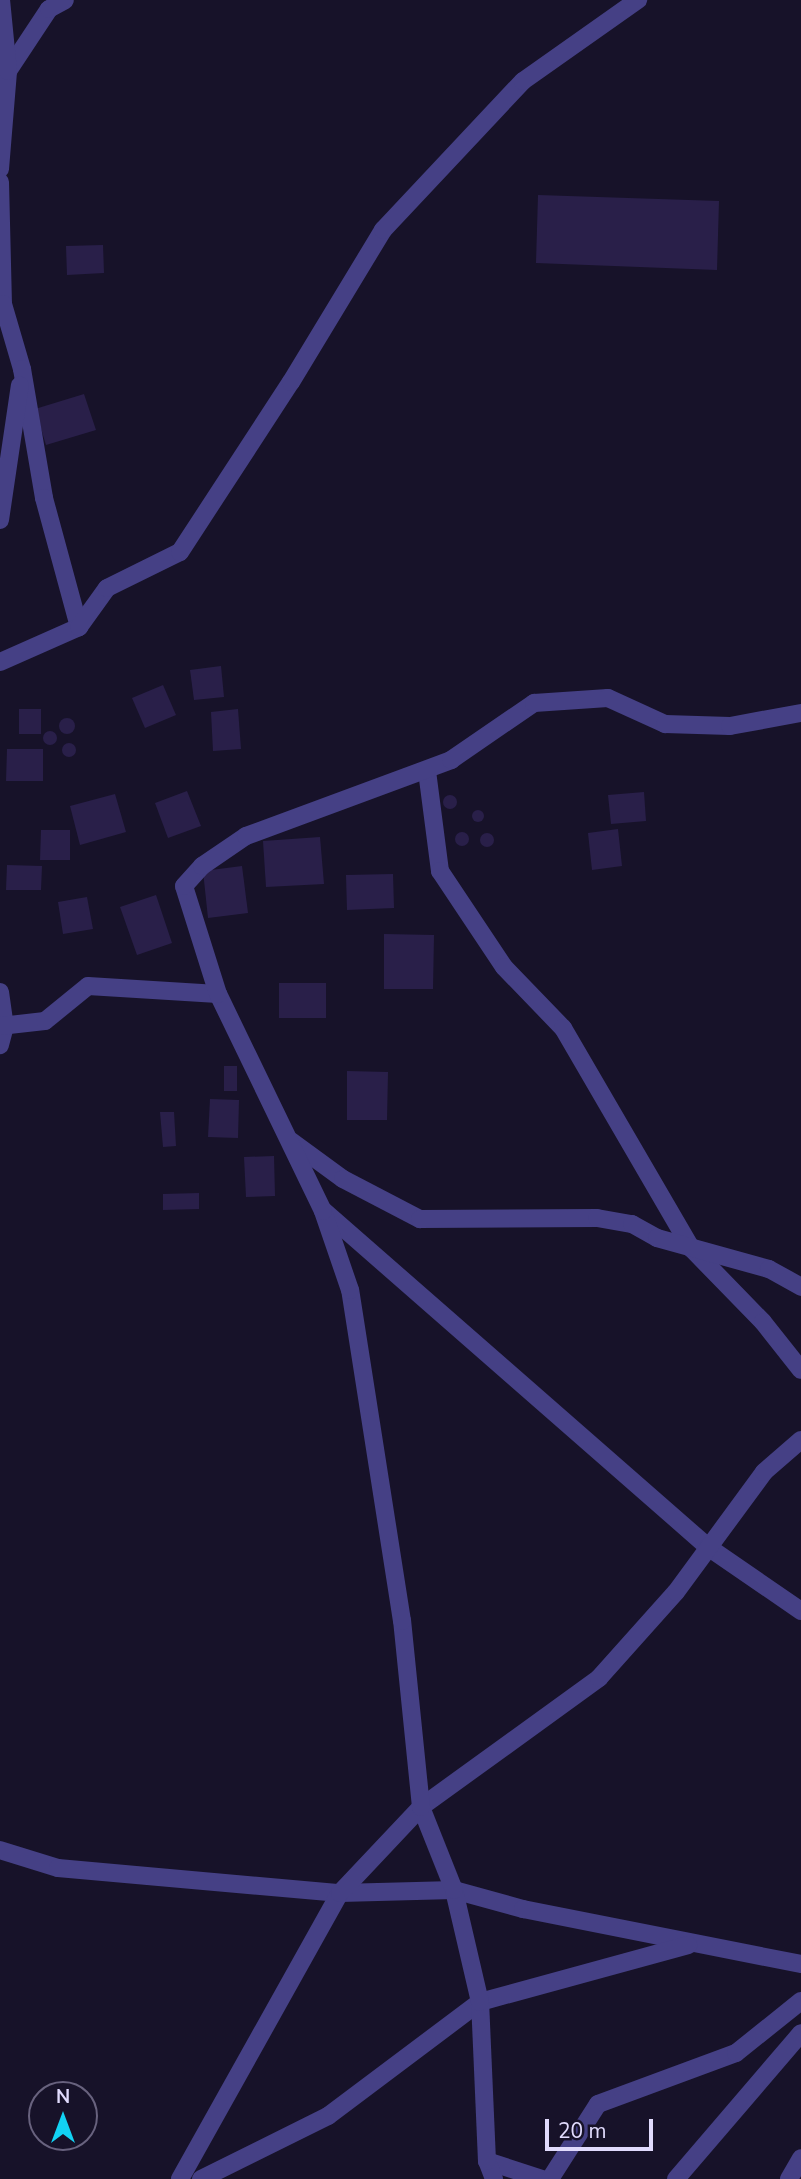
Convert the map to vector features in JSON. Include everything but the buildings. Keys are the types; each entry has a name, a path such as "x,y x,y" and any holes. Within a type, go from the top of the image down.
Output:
{"street":[{"path":"0,169 4,71 1,0"},
{"path":"4,71 48,9 65,0"},
{"path":"0,662 79,626 107,587 180,552 291,382 383,230 523,81 639,0"},
{"path":"0,183 3,304 22,369 44,498 79,626"},
{"path":"0,520 22,369"},
{"path":"494,2179 487,2161 480,2002 454,1890 421,1807 402,1621 350,1290 323,1211 218,993 184,886 202,866 246,836 427,771 534,703 608,698 665,724 730,726 801,713"},
{"path":"427,771 440,871 504,967 562,1028 691,1248 763,1322 801,1370"},
{"path":"3,1026 45,1021 88,986 218,993"},
{"path":"0,992 3,1026 0,1045"},
{"path":"288,1139 343,1179 420,1219 597,1218 632,1224 657,1238 769,1269 801,1287"},
{"path":"323,1211 708,1546 801,1611"},
{"path":"180,2179 340,1893 421,1807 599,1678 676,1592 764,1472 801,1440"},
{"path":"0,1850 58,1868 340,1893 454,1890 691,1944 801,1965"},
{"path":"201,2179 328,2116 480,2002 691,1944"},
{"path":"550,2179 598,2104 736,2053 801,2001"},
{"path":"676,2179 801,2033"},
{"path":"789,2179 801,2158"},
{"path":"487,2161 542,2179"}]}
